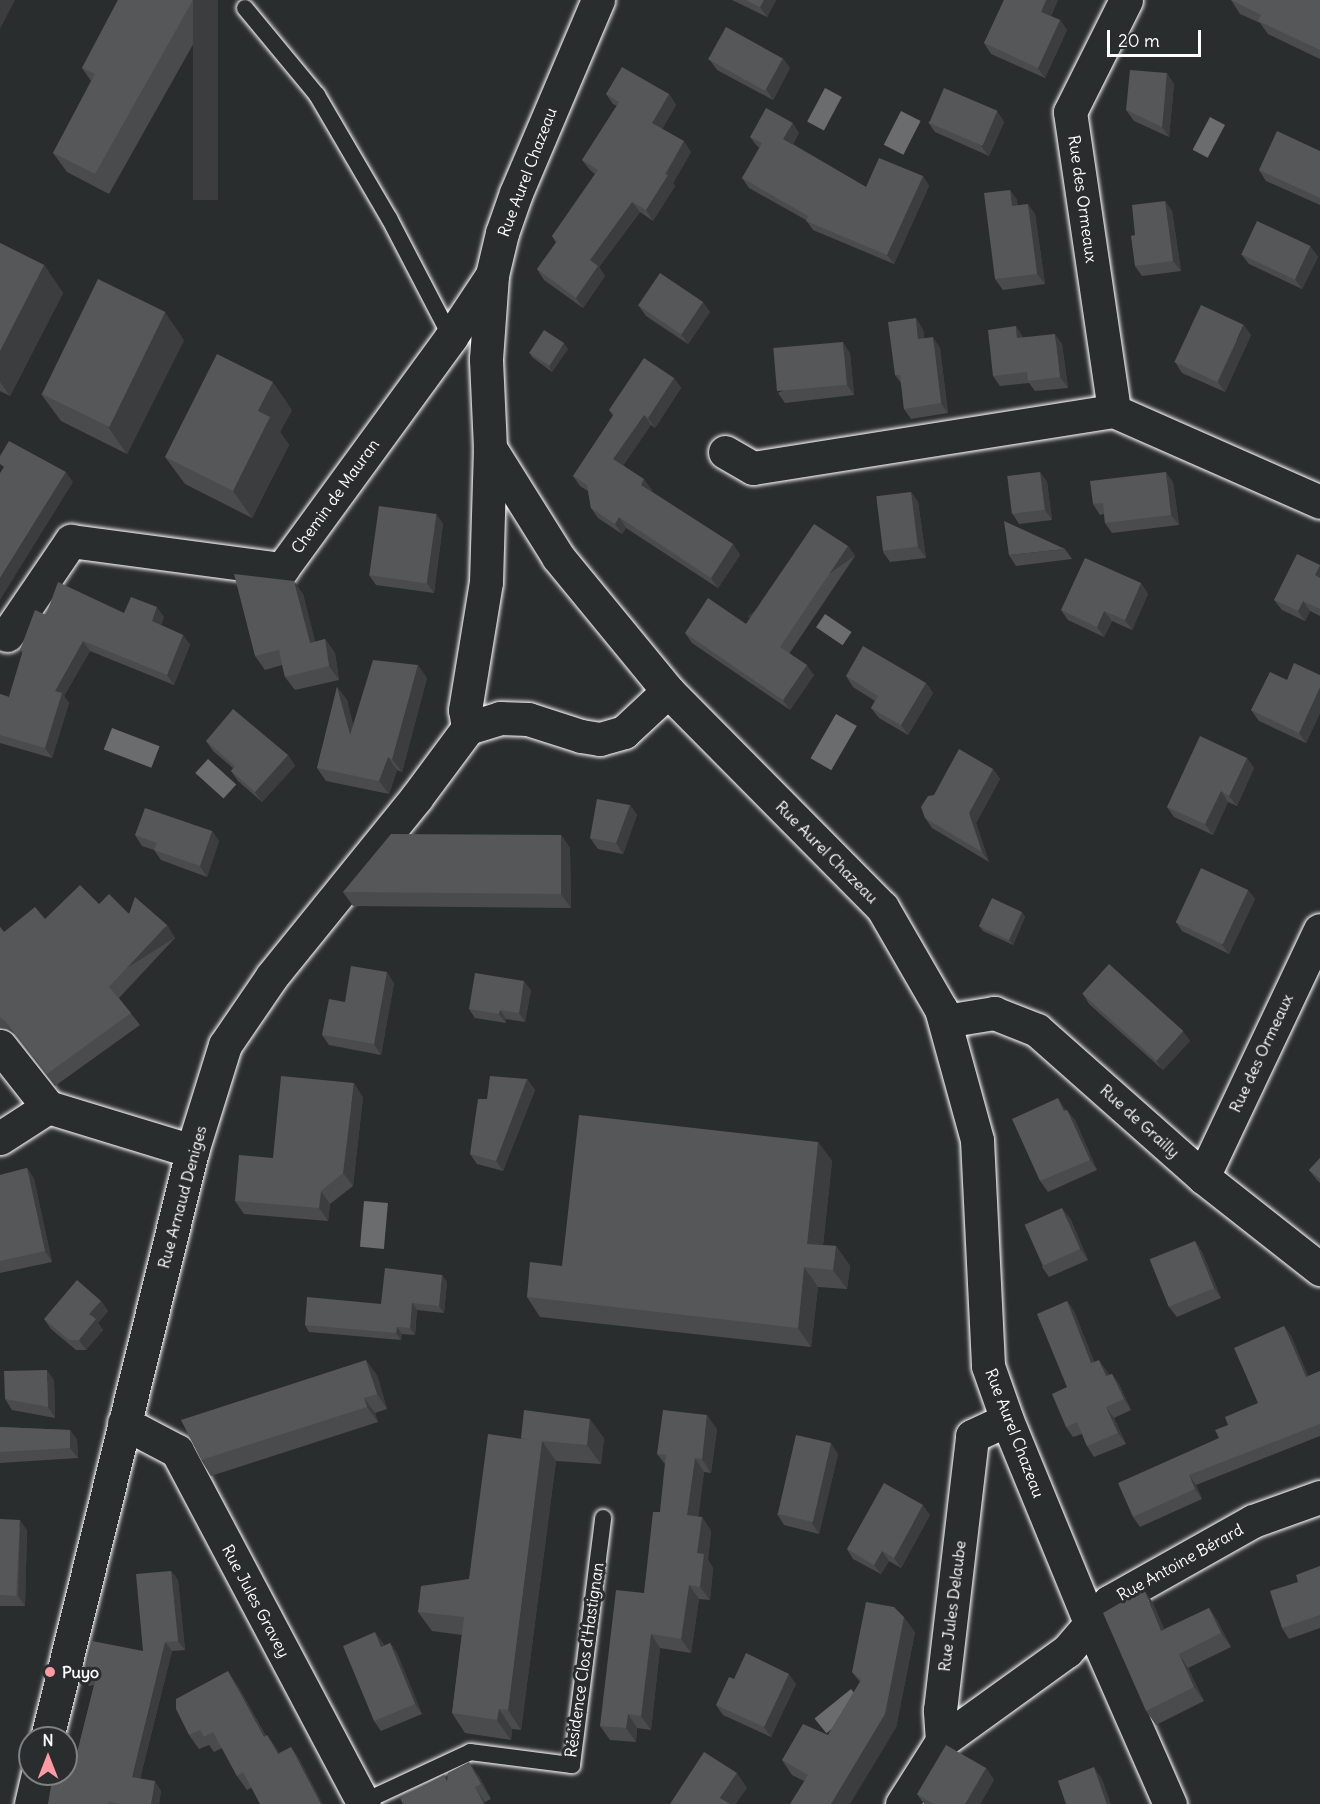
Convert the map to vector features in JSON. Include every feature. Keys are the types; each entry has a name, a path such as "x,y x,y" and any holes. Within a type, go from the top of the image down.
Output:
{"street":[{"name":"Rue Aurel Chazeau","path":"598,0 516,193 502,233 492,275 486,359 490,448 558,557 668,691 882,907 945,1021 977,1140 988,1366 1007,1420 1090,1622 1170,1804"},
{"name":"Rue des Ormeaux","path":"1114,411 1070,112 1126,0"},
{"name":"Chemin de Mauran","path":"7,634 71,542 282,569 451,337 492,275"},
{"path":"725,452 753,468 1114,411 1320,502"},
{"path":"490,448 486,582 465,710 468,728 500,718 528,719 581,736 600,739 624,732 668,691"},
{"name":"Rue Arnaud Deniges","path":"50,1726 192,1151 225,1045 272,976 416,798 468,728"},
{"name":"Rue des Ormeaux","path":"1203,1177 1320,930"},
{"name":"Rue de Grailly","path":"945,1021 994,1013 1037,1030 1203,1177 1320,1269"},
{"path":"0,1046 48,1107 192,1151"},
{"path":"0,1138 48,1107"},
{"name":"Rue Jules Delaube","path":"942,1741 940,1710 972,1436 1007,1420"},
{"name":"Rue Jules Gravey","path":"124,1423 177,1452 364,1803"},
{"name":"Rue Antoine Bérard","path":"942,1741 1067,1651 1109,1602 1253,1521 1320,1497"},
{"path":"902,1804 942,1741"},
{"path":"31,1804 35,1786"}],"lane":[{"path":"245,8 317,95 388,218 451,337"},
{"name":"Résidence Clos d'Hastignan","path":"364,1803 470,1752 572,1765 603,1518"}],"shaded area":[{"path":"825,88 842,97 824,130 807,122"},
{"path":"901,111 921,121 903,155 884,145"},
{"path":"1210,117 1225,125 1208,158 1193,150"},
{"path":"825,614 852,632 843,645 816,627"},
{"path":"836,714 857,726 831,770 810,758"},
{"path":"112,728 160,746 151,768 104,749"},
{"path":"208,759 236,784 224,799 195,773"},
{"path":"364,1201 388,1203 384,1249 360,1247"},
{"path":"851,1689 863,1704 826,1733 814,1719"}],"building":[{"path":"118,0 193,0 95,174 53,153 95,74 82,68"},
{"path":"746,0 764,0 760,7"},
{"path":"1004,0 1046,0 1041,12 1060,20 1038,68 984,43"},
{"path":"1231,0 1320,0 1320,50 1258,21 1261,15"},
{"path":"726,27 783,59 765,91 708,59"},
{"path":"622,67 669,94 652,123 684,141 665,174 668,175 646,210 632,202 590,260 598,266 576,298 537,269 557,241 552,236 598,170 582,160 619,102 606,94"},
{"path":"1130,70 1167,73 1162,127 1126,110"},
{"path":"944,88 997,111 983,146 929,123"},
{"path":"766,108 793,123 783,139 866,187 879,158 923,176 887,255 806,221 808,216 742,178 762,143 750,137"},
{"path":"1277,131 1320,151 1320,198 1259,170"},
{"path":"1010,190 1012,206 1028,204 1037,274 995,279 984,193"},
{"path":"1165,201 1173,261 1135,266 1131,236 1135,235 1132,205"},
{"path":"1257,221 1310,246 1295,279 1241,255"},
{"path":"0,243 44,265 0,351"},
{"path":"660,273 703,302 681,334 638,305"},
{"path":"98,279 165,312 109,427 42,394"},
{"path":"1201,305 1244,325 1217,382 1174,362"},
{"path":"916,318 918,339 933,337 941,403 904,409 900,375 895,375 888,322"},
{"path":"1016,326 1017,338 1055,334 1060,377 1028,381 1027,372 993,376 988,330"},
{"path":"544,330 564,343 549,366 529,353"},
{"path":"843,342 847,385 777,391 773,348"},
{"path":"217,354 273,382 258,411 270,417 233,491 165,457"},
{"path":"644,358 674,378 648,418 644,415 613,459 644,479 641,485 733,544 711,578 619,517 615,524 591,508 587,485 573,476 614,414 609,410"},
{"path":"9,441 66,472 0,578 0,473 4,467 0,464 0,456"},
{"path":"1040,472 1045,510 1012,514 1007,476"},
{"path":"1166,472 1171,515 1105,523 1103,503 1093,504 1090,481"},
{"path":"911,492 918,547 883,551 876,496"},
{"path":"379,506 436,514 427,583 369,575"},
{"path":"1004,521 1065,549 1009,555"},
{"path":"814,524 848,546 780,647 807,665 783,700 685,633 708,598 746,624"},
{"path":"1297,554 1320,565 1315,575 1320,578 1320,609 1303,601 1298,611 1274,600"},
{"path":"1085,558 1141,583 1125,620 1104,611 1097,627 1061,610"},
{"path":"234,574 294,581 310,643 325,639 329,666 285,677 279,650 255,656"},
{"path":"58,582 124,613 131,597 157,607 152,621 183,635 167,675 83,641 55,691 62,693 45,748 0,735 0,694 9,697 23,651 20,650 35,610 46,615"},
{"path":"863,646 926,683 901,725 871,708 878,696 846,676"},
{"path":"373,660 418,665 392,759 388,757 379,781 317,768 337,687 350,735"},
{"path":"1294,663 1320,675 1320,687 1299,733 1251,710 1270,672 1287,680"},
{"path":"233,709 288,755 255,792 231,771 235,766 206,741"},
{"path":"1200,736 1247,758 1229,796 1221,791 1205,824 1167,807"},
{"path":"959,749 993,769 969,813 982,852 925,818 921,807 928,796 934,795"},
{"path":"597,799 630,805 616,843 590,838"},
{"path":"145,808 212,831 200,866 154,850 157,843 135,835"},
{"path":"391,834 561,835 561,894 343,892"},
{"path":"1201,868 1248,890 1223,944 1176,922"},
{"path":"80,885 99,904 109,894 129,914 135,897 167,925 109,987 131,1013 47,1074 0,1017 0,927 4,932 35,907 45,919"},
{"path":"992,898 1022,912 1009,940 979,926"},
{"path":"1109,964 1183,1031 1157,1061 1082,994"},
{"path":"351,966 387,972 374,1044 322,1035 329,999 345,1002"},
{"path":"475,973 524,981 519,1013 500,1010 499,1014 469,1009"},
{"path":"281,1076 354,1083 343,1173 321,1191 319,1208 235,1201 239,1155 273,1158"},
{"path":"490,1076 527,1079 496,1161 470,1154 478,1099 487,1099"},
{"path":"1058,1098 1064,1111 1067,1110 1090,1160 1040,1181 1012,1119"},
{"path":"579,1115 818,1142 807,1244 836,1246 833,1270 804,1267 798,1328 527,1297 530,1262 562,1266"},
{"path":"1320,1158 1320,1179 1309,1170"},
{"path":"27,1168 45,1251 0,1261 0,1175"},
{"path":"1062,1208 1080,1249 1043,1266 1025,1225"},
{"path":"1195,1241 1214,1288 1169,1307 1150,1259"},
{"path":"385,1268 442,1275 439,1306 412,1303 410,1328 397,1327 396,1333 305,1325 307,1297 381,1304"},
{"path":"77,1280 101,1301 89,1314 96,1319 79,1340 69,1340 44,1319"},
{"path":"1067,1301 1091,1363 1099,1360 1106,1376 1112,1374 1124,1399 1106,1407 1118,1433 1087,1446 1077,1422 1066,1427 1052,1394 1067,1387 1037,1314"},
{"path":"1284,1326 1306,1377 1320,1371 1320,1424 1189,1475 1195,1489 1133,1517 1118,1483 1219,1438 1215,1430 1228,1425 1225,1417 1258,1403 1234,1348"},
{"path":"366,1360 377,1394 364,1398 367,1407 201,1460 181,1420"},
{"path":"47,1370 48,1407 5,1399 4,1371"},
{"path":"524,1410 590,1419 587,1445 542,1441 508,1710 499,1709 497,1720 452,1713 464,1617 418,1612 421,1586 469,1579 488,1434 529,1440 521,1438"},
{"path":"663,1410 707,1415 702,1459 695,1458 687,1515 702,1517 697,1553 704,1554 700,1587 689,1585 681,1639 651,1634 641,1716 628,1714 626,1728 600,1726 616,1590 644,1593 653,1512 660,1512 666,1455 657,1454"},
{"path":"0,1427 70,1430 70,1448 0,1452"},
{"path":"796,1435 831,1443 813,1522 778,1514"},
{"path":"884,1483 923,1505 894,1558 882,1551 874,1565 847,1549"},
{"path":"0,1519 20,1520 16,1596 0,1595"},
{"path":"1320,1566 1320,1615 1282,1628 1270,1591 1298,1582 1296,1575"},
{"path":"171,1571 178,1641 165,1642 132,1777 155,1781 151,1804 108,1802 108,1804 48,1804 51,1786 78,1786 78,1749 97,1674 83,1676 92,1641 143,1651 136,1574"},
{"path":"1144,1589 1161,1631 1209,1608 1221,1633 1179,1654 1194,1687 1146,1711 1103,1613"},
{"path":"866,1602 894,1607 904,1617 885,1714 831,1804 790,1804 808,1775 782,1760 803,1724 828,1735 861,1680 852,1672"},
{"path":"375,1632 381,1647 390,1643 415,1704 374,1721 343,1646"},
{"path":"746,1653 789,1674 764,1727 716,1705 729,1677 734,1679"},
{"path":"228,1671 264,1737 267,1735 278,1754 291,1747 321,1804 260,1804 243,1772 237,1776 213,1732 204,1737 200,1730 189,1735 176,1709 176,1699"},
{"path":"946,1745 986,1768 965,1804 934,1804 917,1794"},
{"path":"704,1752 737,1773 720,1798 730,1804 670,1804"},
{"path":"469,1762 481,1784 475,1787 484,1804 403,1804 400,1798 444,1775 447,1782 448,1773"},
{"path":"1094,1767 1107,1804 1066,1804 1058,1781"}],"place":[{"name":"Puyo","path":"50,1672"}]}
